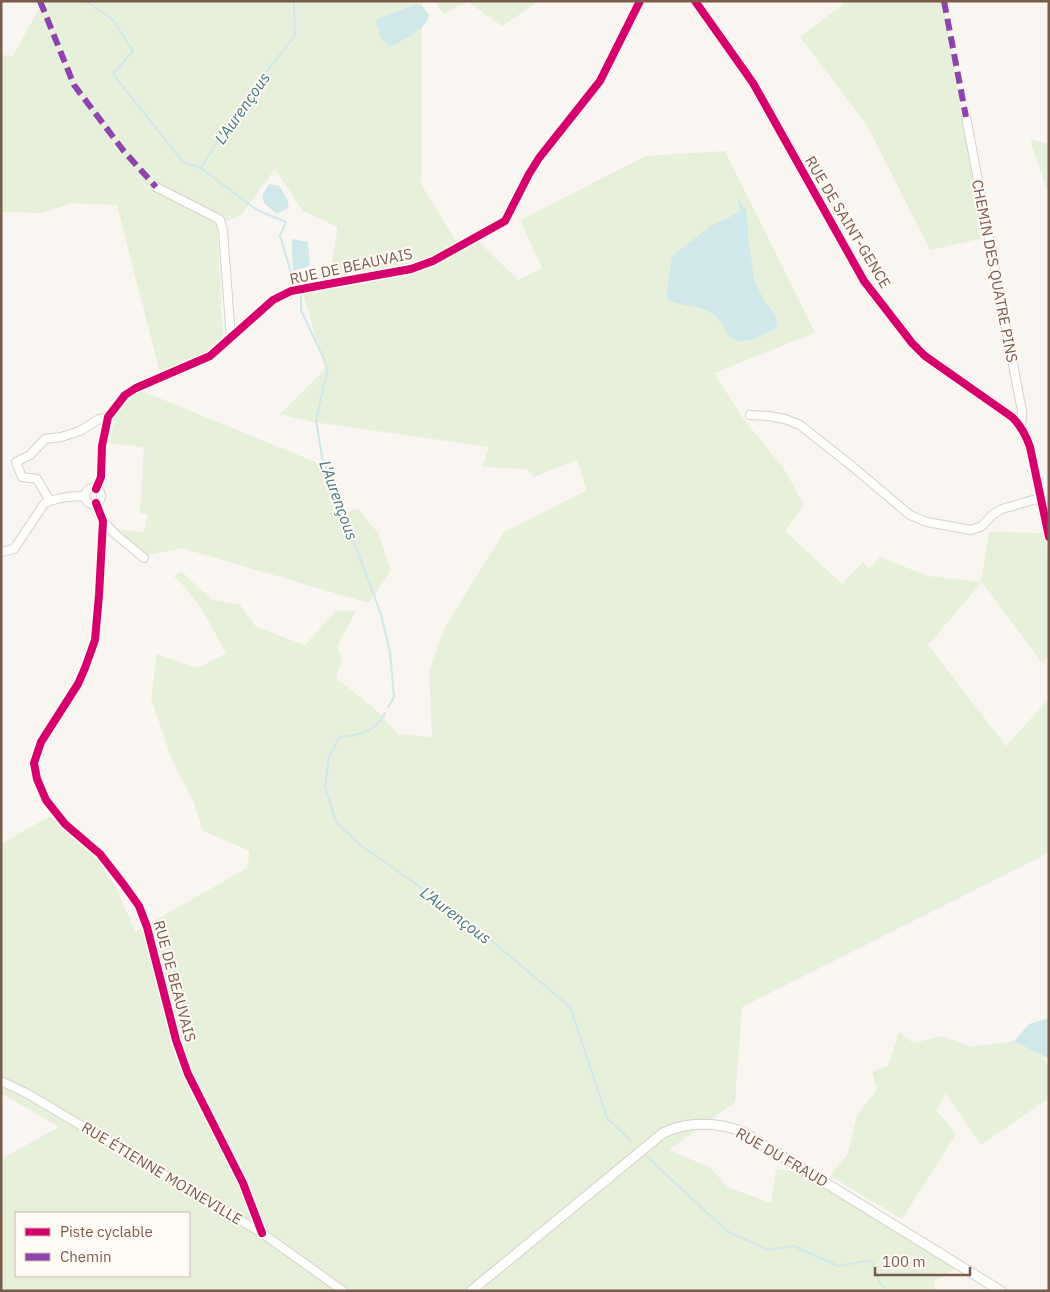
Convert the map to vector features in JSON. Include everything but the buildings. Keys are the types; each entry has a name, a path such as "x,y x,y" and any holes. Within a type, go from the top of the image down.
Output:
{"street":[{"name":"RUE DE BEAUVAIS","path":"96,488 101,477 102,446 108,416 125,395 136,388 210,356 273,300 291,291 412,269 433,261 505,220 539,158 600,81 640,1"},
{"name":"RUE DE SAINT-GENCE","path":"695,1 752,83 864,281 912,343 925,356 1012,417 1026,434 1049,537"},
{"name":"CHEMIN DES QUATRE PINS","path":"966,117 1023,416 1020,425"},
{"path":"156,187 220,220 225,251 231,338"},
{"path":"750,415 785,419 800,426 847,462 910,515 927,522 972,530 982,526 992,515 1002,509 1040,498"},
{"path":"50,500 38,479 22,477 16,462 30,455 45,439 61,437 80,431 99,419 108,416"},
{"path":"96,488 101,494 100,500 96,503 89,502 85,496 88,490 96,488"},
{"path":"1,552 14,549 44,504 50,500 85,496"},
{"name":"RUE DE BEAUVAIS","path":"96,503 103,521 95,640 78,684 41,742 34,763 37,779 46,800 65,824 100,854 139,906 147,927 176,1040 188,1074 243,1183 262,1233"},
{"path":"103,521 144,558"},
{"name":"RUE ÉTIENNE MOINEVILLE","path":"1,1081 28,1094 262,1233 343,1291"},
{"name":"RUE DU FRAUD","path":"471,1291 663,1133 672,1128 707,1124 733,1128 743,1132 1001,1291"}],"green space":[{"path":"43,1 422,1 421,184 461,249 479,242 518,280 542,268 520,220 646,156 725,151 815,333 714,373 742,417 784,469 804,505 785,531 842,584 863,562 869,569 880,557 928,576 981,582 989,532 1041,533 1049,530 1049,547 1046,548 1049,559 1049,656 1042,663 982,582 928,645 1006,746 1046,702 1049,706 1049,853 742,1007 735,1102 669,1150 711,1168 727,1187 771,1203 776,1170 798,1171 956,1269 934,1281 935,1291 1,1291 1,1159 59,1127 1,1093 1,844 50,816 97,859 116,887 135,932 247,868 250,851 203,831 193,800 172,760 151,698 157,654 198,668 226,653 197,603 174,577 181,571 212,600 240,605 256,627 305,645 337,610 356,611 337,646 342,658 336,678 376,710 399,735 405,734 432,738 429,672 444,629 504,532 587,490 577,460 534,477 526,469 482,467 489,447 313,422 280,414 325,369 303,293 328,287 338,227 303,211 275,169 241,215 217,225 223,338 209,352 160,373 117,205 72,203 43,213 3,212 1,215 1,55 13,56"},
{"path":"434,1 539,1 502,26 468,2 444,14"},
{"path":"841,1 943,1 983,238 930,250 868,127 800,37 843,4"},
{"path":"1030,139 1049,144 1049,197"},
{"path":"142,391 320,464 338,513 358,509 378,533 391,571 368,603 182,548 148,555 115,529 144,532 148,514 140,513 144,447 108,443 116,415 130,396"},
{"path":"899,1032 913,1043 943,1036 971,1047 1014,1041 1042,1056 1049,1067 1049,1098 981,1145 946,1093 936,1110 956,1134 902,1219 830,1176 848,1153 857,1116 877,1089 872,1071 888,1066"}],"water":[{"path":"416,4 423,7 429,15 427,21 413,34 389,47 380,36 376,22 379,18"},
{"path":"269,184 279,186 287,199 289,207 277,214 264,203 262,196"},
{"path":"738,198 746,210 754,279 764,301 774,313 778,326 759,337 743,341 734,340 713,314 675,302 666,297 672,256 712,225 740,210"},
{"path":"292,239 308,242 310,266 293,271"},
{"path":"1049,1018 1049,1059 1014,1041 1029,1024"}],"waterway":[{"path":"86,1 113,20 133,51 113,74 183,162 201,168"},
{"name":"L'Aurençous","path":"294,1 295,35 239,108 201,168 257,210 286,222 280,236 293,279 298,286"},
{"name":"L'Aurençous","path":"301,294 301,310 328,368 316,420 322,457 381,614 390,652 394,697 388,707"},
{"name":"L'Aurençous","path":"385,713 381,720 366,732 340,737 329,757 325,787 336,822 359,844 467,920 570,1007 607,1118 631,1141"},
{"name":"L'Aurençous","path":"645,1155 727,1231 768,1250 794,1246 838,1266 871,1260 880,1283 886,1291"}],"marked path":[{"path":"40,1 74,85 123,150 156,187"},
{"path":"944,1 966,117"}],"cycle path":[{"path":"96,489 101,477 102,446 108,417 125,395 136,388 210,356 273,300 291,291 411,269 433,261 505,221 539,158 600,81 640,1"},
{"path":"695,1 753,83 864,281 912,343 925,356 1012,417 1021,427 1030,447 1049,537"},
{"path":"96,503 103,521 95,640 78,684 41,742 34,763 37,779 46,800 65,824 100,854 139,906 147,927 176,1040 188,1074 243,1183 262,1233"}]}
